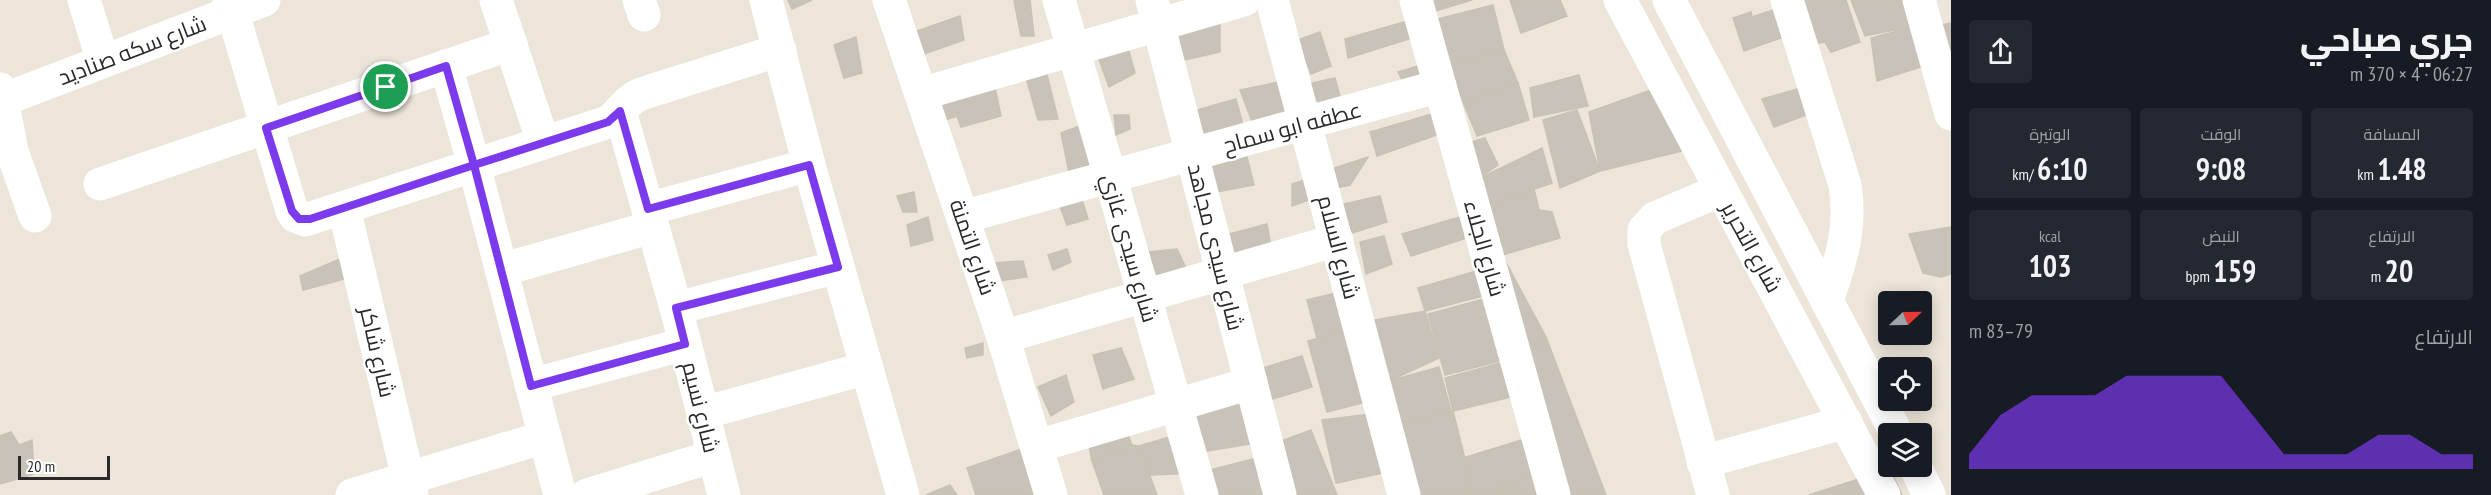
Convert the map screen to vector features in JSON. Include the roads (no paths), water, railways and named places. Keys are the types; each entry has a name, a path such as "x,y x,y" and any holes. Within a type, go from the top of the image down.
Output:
{"street":[{"path":"84,0 103,61"},
{"name":"شارع سكه صناديد","path":"1,97 103,61 231,5 264,0"},
{"path":"496,0 543,142"},
{"path":"766,0 809,165 903,495"},
{"name":"شارع التمنة","path":"890,0 1003,337 1051,495"},
{"name":"شارع سيدى غازي","path":"1059,0 1202,495"},
{"path":"921,94 1073,50 1155,12 1244,0"},
{"name":"شارع السلام","path":"1272,0 1404,495"},
{"name":"شارع الجلاء","path":"1416,0 1554,495"},
{"path":"1787,0 1845,185 1848,203 1846,239 1827,302 1792,319"},
{"path":"1919,0 1951,114"},
{"path":"1626,12 1670,3"},
{"name":"شارع التحرير","path":"1670,3 1891,423"},
{"path":"231,5 292,211 299,219 310,219 608,122 631,98 780,50"},
{"name":"شارع سيدى مجاهد","path":"1155,12 1280,495"},
{"name":"شارع التحرير","path":"1626,12 1884,495"},
{"path":"100,184 511,44"},
{"path":"446,66 560,495"},
{"name":"عطفه ابو سماح","path":"963,217 1440,86"},
{"path":"1,97 12,151 35,216"},
{"name":"شارع نسيم","path":"620,111 676,308 724,495"},
{"path":"501,270 809,165"},
{"path":"1713,495 1644,244 1644,230 1654,218 1721,190"},
{"name":"شارع شاكر","path":"344,208 410,487"},
{"path":"1003,337 1337,240"},
{"path":"676,308 838,267"},
{"path":"531,386 685,344"},
{"path":"703,413 867,368"},
{"path":"1038,447 1251,383"},
{"path":"1703,462 1846,423"},
{"path":"352,495 410,487 545,438"},
{"path":"587,495 714,456"},
{"path":"1920,477 1929,495"}]}
